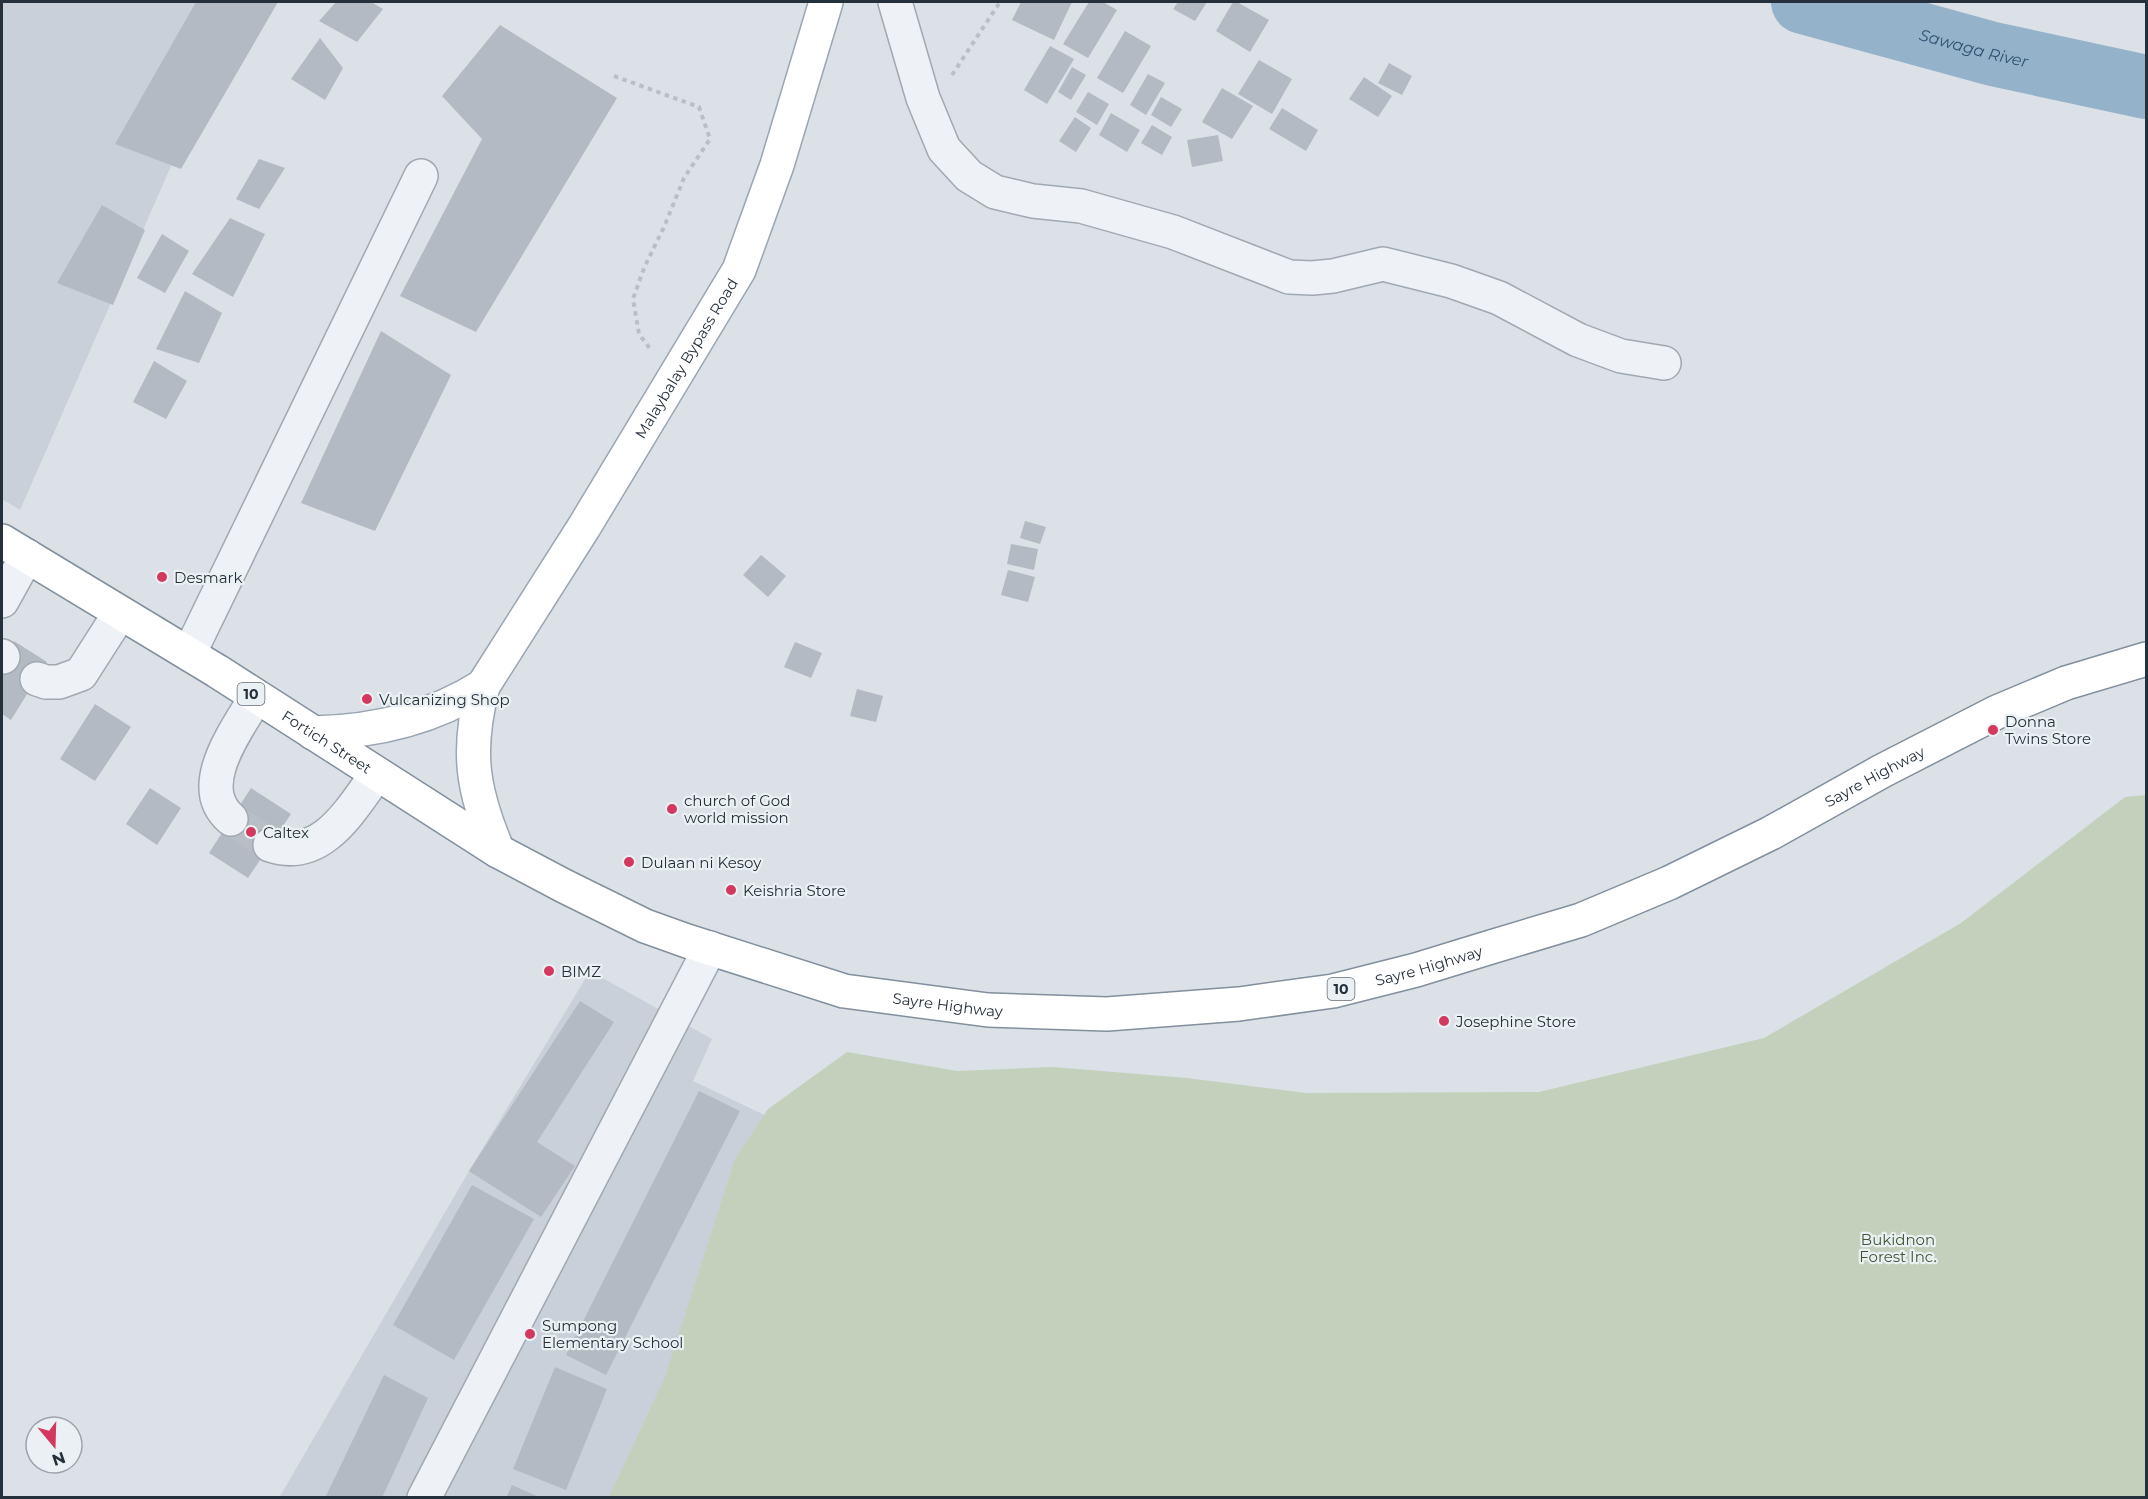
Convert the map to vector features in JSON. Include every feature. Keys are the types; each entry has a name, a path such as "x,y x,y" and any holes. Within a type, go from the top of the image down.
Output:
{"main road":[{"name":"Malaybalay Bypass Road","path":"498,851 480,806 475,776 473,748 476,714 483,686 584,527 739,270 777,165 826,2"},
{"name":"Fortich Street","path":"14,548 189,654 498,851"},
{"name":"Sayre Highway","path":"498,851 645,926 844,991 988,1010 1107,1014 1239,1004 1333,991 1416,970 1581,920 1669,884 1771,833 1882,771 1997,712 2143,654"},
{"name":"Malaybalay Bypass Road","path":"313,733 342,733 403,723 458,702 483,686"}],"street":[{"path":"895,2 923,98 944,149 969,176 995,192 1033,201 1081,206 1163,229 1289,277 1333,276 1383,264 1451,281 1499,298 1578,340 1621,356 1664,363"},
{"path":"189,654 422,176"},
{"path":"2,601 14,548"},
{"path":"37,679 59,682 81,674 120,613"},
{"path":"231,819 224,813 219,803 216,778 219,764 256,697"},
{"path":"270,845 291,850 321,839 339,825 377,774"},
{"path":"424,1497 710,948"}],"path":[{"path":"923,98 940,94 1000,2"},
{"path":"614,76 699,107 710,139 684,178 644,268 633,299 639,334 674,378"}],"shaded area":[{"path":"2,2 243,2 20,510 2,499"},
{"name":"Sumpong Elementary School","path":"590,971 712,1039 693,1081 779,1122 616,1497 279,1498 469,1171"}],"green space":[{"name":"Bukidnon Forest Inc.","path":"2146,795 2146,1497 609,1497 665,1377 735,1159 768,1109 847,1052 957,1071 1053,1067 1187,1078 1306,1093 1539,1092 1764,1038 1961,923 2125,797"}],"building":[{"path":"196,2 278,2 181,169 115,144"},
{"path":"336,2 371,2 383,9 357,42 319,21"},
{"path":"1021,2 1072,2 1054,40 1012,20"},
{"path":"1089,2 1103,2 1117,10 1088,58 1063,44"},
{"path":"1178,2 1207,2 1195,21 1173,9"},
{"path":"1233,2 1269,20 1250,52 1216,31"},
{"path":"500,25 617,98 476,332 400,296 482,139 442,96"},
{"path":"1125,31 1151,46 1123,93 1097,78"},
{"path":"320,38 343,68 325,100 291,79"},
{"path":"1050,46 1074,59 1047,104 1024,90"},
{"path":"1259,60 1292,79 1272,114 1238,94"},
{"path":"1389,63 1412,76 1402,95 1378,83"},
{"path":"1072,67 1086,75 1071,100 1058,92"},
{"path":"1148,74 1165,83 1146,115 1130,105"},
{"path":"1364,77 1392,96 1378,117 1349,99"},
{"path":"1222,88 1253,106 1232,139 1202,122"},
{"path":"1088,92 1109,104 1097,125 1076,112"},
{"path":"1161,97 1182,109 1171,127 1151,115"},
{"path":"1282,108 1318,130 1306,151 1269,129"},
{"path":"1111,113 1140,130 1127,152 1099,135"},
{"path":"1075,117 1091,128 1076,152 1059,141"},
{"path":"1152,125 1172,137 1162,155 1141,143"},
{"path":"1218,135 1223,161 1192,167 1187,140"},
{"path":"259,159 285,168 259,209 236,199"},
{"path":"102,205 145,230 113,305 57,283"},
{"path":"230,218 265,234 233,297 192,274"},
{"path":"162,234 189,251 165,293 137,278"},
{"path":"185,291 222,313 199,363 156,349"},
{"path":"381,331 451,375 375,531 301,503"},
{"path":"154,361 187,381 166,419 133,402"},
{"path":"1025,521 1046,527 1040,544 1020,538"},
{"path":"1011,544 1038,549 1034,570 1007,564"},
{"path":"761,555 786,576 768,597 743,575"},
{"path":"1008,570 1035,577 1028,602 1001,595"},
{"path":"14,641 47,662 11,720 2,714 2,661"},
{"path":"795,642 822,653 811,678 784,667"},
{"path":"857,689 883,696 876,722 850,716"},
{"path":"95,704 131,727 95,781 60,759"},
{"path":"150,788 181,808 157,845 126,824"},
{"name":"Caltex","path":"251,788 291,814 248,878 209,853"},
{"path":"580,1001 614,1022 537,1142 575,1166 541,1217 469,1171"},
{"path":"699,1091 740,1111 606,1375 566,1355"},
{"path":"472,1185 534,1219 454,1360 393,1325"},
{"path":"555,1367 607,1389 566,1490 513,1469"},
{"path":"384,1375 428,1398 382,1498 325,1498"},
{"path":"512,1485 541,1498 506,1498"}],"waterway":[{"name":"Sawaga River","path":"1803,2 1993,54 2146,87"}],"tunnel":[{"path":"231,819 270,845"}],"place":[{"name":"Desmark","path":"162,577"},
{"name":"Vulcanizing Shop","path":"367,699"},
{"name":"Donna Twins Store","path":"1993,730"},
{"name":"church of God world mission","path":"672,809"},
{"name":"Caltex","path":"251,832"},
{"name":"Dulaan ni Kesoy","path":"629,862"},
{"name":"Keishria Store","path":"731,890"},
{"name":"BIMZ","path":"549,971"},
{"name":"Josephine Store","path":"1444,1021"},
{"name":"Sumpong Elementary School","path":"530,1334"}]}
